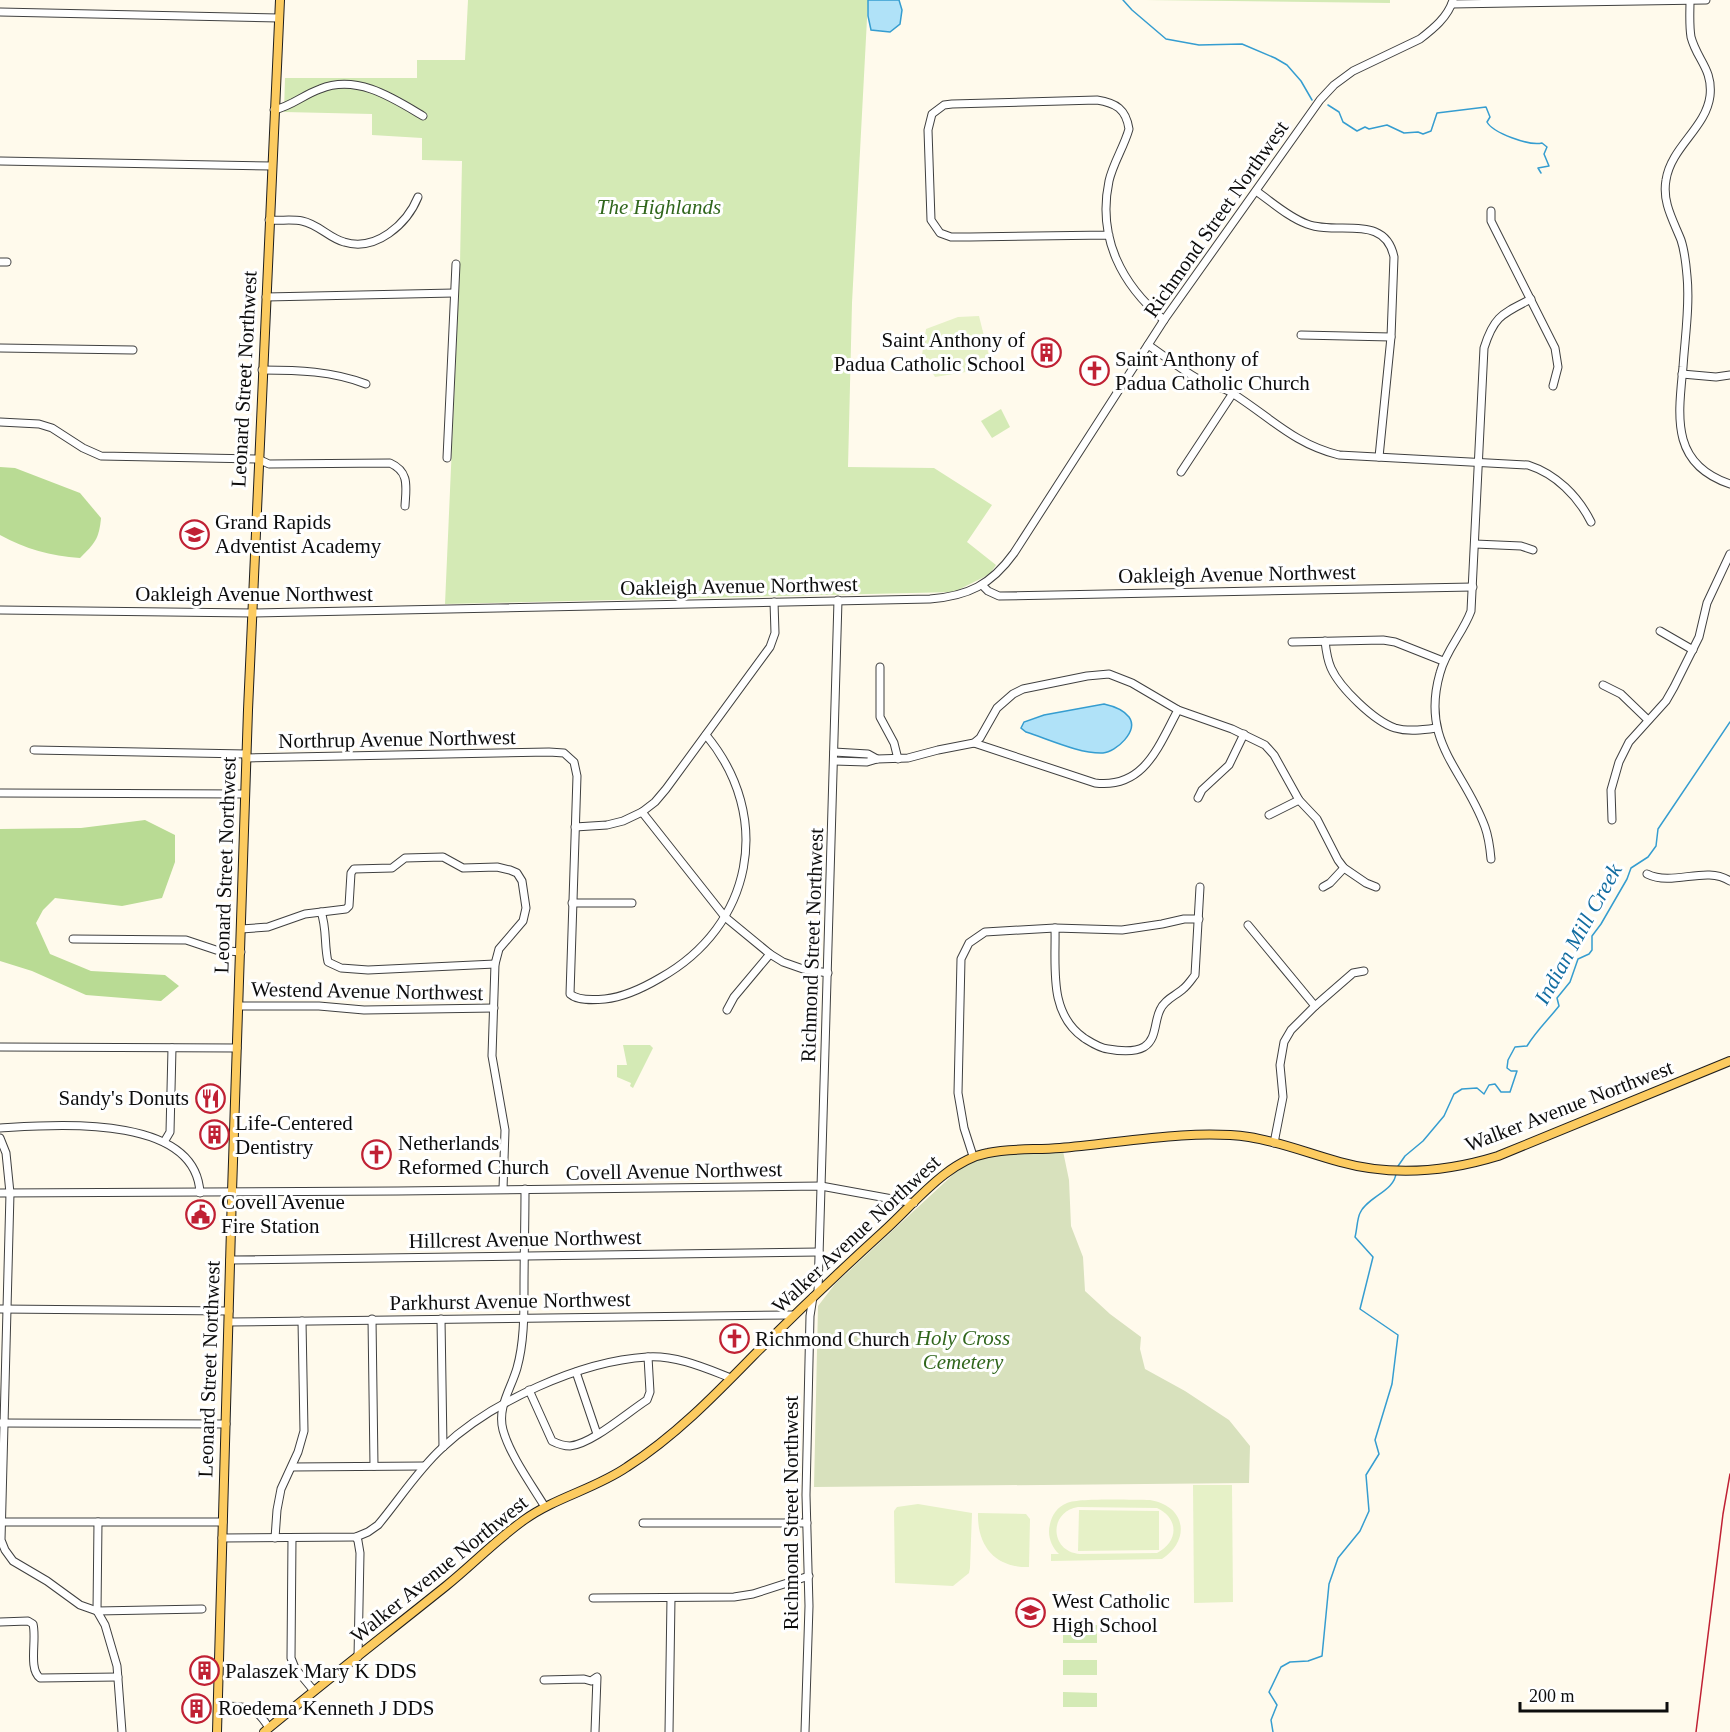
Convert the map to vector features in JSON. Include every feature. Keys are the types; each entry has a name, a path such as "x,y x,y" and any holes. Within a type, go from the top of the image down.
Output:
{"main road":[{"name":"Leonard Street Northwest","path":"217,1732 246,756 279,0"},
{"name":"Walker Avenue Northwest","path":"266,1730 523,1521 545,1507 606,1480 663,1442 816,1293 946,1173 973,1156 999,1151 1056,1149 1211,1135 1250,1137 1342,1163 1390,1172 1458,1167 1498,1156 1730,1061"}],"street":[{"path":"1690,0 1692,37 1707,69 1710,83 1706,110 1673,158 1667,173 1665,189 1669,213 1684,254 1688,276 1679,418 1683,441 1698,466 1714,478 1730,484"},
{"path":"1453,2 1706,0"},
{"name":"Richmond Street Northwest","path":"982,585 996,576 1014,553 1164,321 1320,100 1334,85 1353,71 1419,39 1436,26 1453,2"},
{"path":"0,12 279,18"},
{"path":"274,110 288,107 320,88 334,84 377,91 423,116"},
{"path":"1109,235 951,237 940,233 931,220 928,130 932,114 942,106 952,104 1097,100 1118,106 1128,120 1129,129 1109,182 1106,217 1109,235 1117,263 1132,289 1164,321"},
{"path":"0,161 272,166"},
{"path":"1256,191 1309,225 1380,233 1392,247 1394,257 1391,338 1379,457"},
{"path":"269,220 301,221 343,242 369,243 403,222 418,197"},
{"path":"1491,211 1491,221 1551,338 1556,353 1558,375 1553,386"},
{"path":"447,458 456,264"},
{"path":"266,297 454,293"},
{"path":"1491,859 1489,839 1484,825 1436,728 1435,698 1443,661 1472,611 1484,348 1494,323 1505,313 1531,300"},
{"path":"1301,335 1391,338"},
{"path":"1148,345 1203,382 1233,393 1304,443 1339,455 1517,464 1542,470 1556,479 1572,495 1591,522"},
{"path":"0,348 133,350"},
{"path":"262,370 321,372 366,384"},
{"path":"1682,374 1716,377 1730,375"},
{"path":"1181,472 1233,393"},
{"path":"0,422 39,424 52,428 83,448 101,456 258,459 269,464 390,463 399,467 405,476 405,506"},
{"path":"1475,544 1521,546 1533,550"},
{"path":"1612,820 1611,790 1619,762 1629,742 1670,694 1699,637 1707,603 1730,554"},
{"name":"Oakleigh Avenue Northwest","path":"0,610 252,613 948,598 961,595 982,585 999,596 1473,587"},
{"name":"Richmond Street Northwest","path":"805,1732 809,1576 807,1523 810,1316 816,1293 819,1252 838,600"},
{"path":"706,735 729,769 744,809 746,846 744,860 739,886 725,917 706,942 671,972 630,993 602,999 574,998 570,994 570,963 575,827 607,825 642,812 666,789 770,647 775,633 774,602"},
{"path":"1660,631 1693,650"},
{"path":"1292,642 1383,640 1395,642 1443,661"},
{"path":"1325,641 1327,656 1333,671 1369,713 1383,723 1399,729 1419,731 1436,728"},
{"path":"880,667 880,717 894,743 898,759"},
{"path":"834,761 867,762 878,759 898,759 974,743 980,738 997,708 1013,694 1023,689 1087,676 1109,674 1178,710 1265,745 1274,755 1299,800 1317,819 1334,854 1344,868 1376,887"},
{"path":"1603,685 1621,694 1648,720"},
{"path":"974,743 1095,783 1108,785 1126,780 1143,769 1155,753 1178,710"},
{"path":"1198,798 1202,790 1228,765 1244,735"},
{"name":"Northrup Avenue Northwest","path":"34,750 246,756 564,753 576,767 575,827"},
{"path":"834,752 868,754 878,759"},
{"path":"0,793 245,794"},
{"path":"1269,815 1299,800"},
{"path":"642,812 725,917 770,954 793,966 828,973"},
{"path":"241,929 268,927 305,914 346,909 349,906 351,873 354,870 392,868 405,858 443,857 463,868 497,867 517,873 522,881 526,908 523,921 499,949 495,964 493,1069 504,1130 503,1189"},
{"path":"1323,887 1344,868"},
{"path":"1647,874 1665,879 1708,875 1719,876 1730,881"},
{"path":"1055,928 1057,994 1059,1008 1067,1023 1078,1034 1100,1048 1134,1050 1143,1048 1153,1036 1160,1009 1195,975 1200,887"},
{"path":"572,903 632,903"},
{"path":"321,912 328,962 341,968 368,970 495,964"},
{"path":"973,1156 964,1128 958,1093 960,975 964,951 976,936 985,932 1055,928 1122,930 1184,919 1199,919"},
{"path":"1248,925 1315,1006"},
{"path":"73,939 186,940 216,950 241,952"},
{"path":"727,1010 734,997 770,954"},
{"path":"1274,1143 1283,1096 1280,1065 1284,1042 1291,1030 1315,1006 1353,973 1364,971"},
{"name":"Westend Avenue Northwest","path":"239,1006 319,1006 363,1010 494,1008"},
{"path":"0,1047 237,1048"},
{"path":"164,1142 170,1132 172,1048"},
{"path":"0,1128 87,1127 126,1131 164,1142 183,1154 194,1167 199,1180 200,1193"},
{"path":"0,1138 6,1153 10,1193 3,1309 2,1550 13,1561 47,1581 80,1605 97,1611 202,1609"},
{"name":"Covell Avenue Northwest","path":"0,1193 821,1186 914,1203"},
{"path":"525,1189 524,1317 517,1368 503,1403 503,1429 506,1439 545,1507"},
{"name":"Hillcrest Avenue Northwest","path":"230,1260 819,1252"},
{"path":"3,1309 229,1311"},
{"name":"Parkhurst Avenue Northwest","path":"228,1322 524,1317 792,1316"},
{"path":"372,1319 374,1466"},
{"path":"441,1319 443,1447"},
{"path":"275,1538 281,1489 292,1467 304,1431 302,1321"},
{"path":"529,1390 552,1441 562,1446 573,1446 597,1434 647,1400 650,1392 648,1357"},
{"path":"222,1538 356,1537 369,1532 378,1525 424,1466 443,1447 503,1403 529,1390 576,1372 648,1357 676,1360 731,1378"},
{"path":"576,1372 597,1434"},
{"path":"2,1423 226,1424"},
{"path":"292,1467 424,1466"},
{"path":"2,1522 223,1522"},
{"path":"98,1522 97,1611 109,1635 117,1666 122,1732"},
{"path":"644,1523 807,1523"},
{"path":"356,1537 360,1553 357,1657"},
{"path":"292,1538 291,1658 295,1668 314,1691"},
{"path":"593,1598 712,1598 753,1594 809,1576"},
{"path":"669,1732 671,1598"},
{"path":"0,1622 28,1621 33,1624 34,1670 40,1678 118,1677"},
{"path":"544,1680 584,1679 591,1681 597,1677 596,1732"},
{"path":"218,1706 255,1709 260,1713 266,1730"}],"green space":[{"name":"The Highlands","path":"468,0 868,0 852,303 848,467 934,468 992,505 967,542 996,565 990,574 954,592 445,604 460,264 462,161 422,160 422,138 372,135 372,114 284,112 285,78 417,78 417,60 465,60"},
{"path":"1145,0 1390,0 1390,3"},
{"path":"979,316 989,356 972,371 935,377 922,355 926,329 958,317"},
{"path":"1001,409 1010,427 992,438 981,421"},
{"path":"0,467 15,468 80,493 101,518 95,540 80,558 38,551 0,535"},
{"path":"145,820 175,835 175,862 162,898 122,906 55,898 43,910 36,923 50,954 91,971 165,975 179,986 161,1001 86,995 32,971 0,961 0,829 81,828"},
{"path":"623,1045 650,1045 653,1048 633,1088 630,1086 631,1083 617,1077 617,1065 627,1065"},
{"name":"Holy Cross Cemetery","path":"1063,1151 1069,1180 1071,1226 1083,1257 1085,1291 1110,1314 1141,1337 1140,1349 1145,1369 1185,1391 1229,1420 1250,1446 1249,1483 814,1487 818,1306 835,1284 958,1170 970,1163 995,1155"},
{"path":"1193,1485 1232,1485 1233,1602 1194,1603"},
{"path":"1083,1500 1150,1500 1162,1503 1171,1509 1180,1525 1177,1543 1162,1559 1051,1561 1051,1554 1059,1554 1050,1540 1049,1528 1054,1514 1060,1507 1073,1501","holes":["1078,1507 1157,1508 1170,1518 1174,1530 1169,1543 1157,1553 1080,1554 1070,1552 1058,1540 1056,1532 1058,1524 1061,1516 1068,1510"]},
{"path":"918,1504 972,1513 969,1573 953,1586 895,1583 894,1511 897,1507"},
{"path":"1079,1510 1159,1511 1159,1550 1078,1551"},
{"path":"978,1513 1026,1514 1030,1519 1029,1567 1007,1564 990,1553 981,1536"},
{"path":"1063,1625 1097,1625 1097,1643 1063,1643"},
{"path":"1063,1660 1097,1660 1097,1675 1063,1675"},
{"path":"1063,1692 1097,1693 1097,1707 1063,1707"}],"water":[{"path":"868,0 899,0 902,10 900,24 890,32 871,30"},
{"path":"1104,704 1124,712 1131,723 1125,740 1108,752 1094,753 1074,749 1026,732 1021,728 1024,722 1044,715"}],"waterway":[{"path":"1123,0 1166,39 1199,45 1242,44 1275,58 1287,65 1301,81 1312,100"},
{"path":"1328,105 1339,112 1343,122 1357,131 1365,127 1369,129 1387,125 1404,133 1423,134 1431,131 1437,113 1486,107 1490,117 1487,122 1496,130 1520,141 1542,143 1547,147 1544,154 1549,166 1538,168 1541,173"},
{"name":"Indian Mill Creek","path":"1396,1169 1405,1156 1423,1141 1444,1116 1454,1094 1462,1089 1477,1088 1484,1094 1489,1085 1495,1084 1501,1092 1510,1092 1517,1071 1507,1068 1508,1060 1515,1047 1527,1046 1559,1006 1557,998 1570,982 1578,959 1592,950 1592,936 1627,879 1631,868 1648,857 1656,846 1658,829 1730,722"},
{"name":"Indian Mill Creek","path":"1273,1732 1271,1720 1277,1705 1269,1692 1281,1667 1290,1662 1308,1661 1322,1656 1329,1584 1338,1558 1360,1531 1369,1511 1366,1475 1379,1454 1375,1440 1392,1384 1398,1335 1360,1309 1373,1257 1355,1237 1359,1215 1364,1207 1391,1185 1396,1173"}],"railway":[{"path":"1696,1732 1730,1474"}],"place":[{"name":"Saint Anthony of Padua Catholic School","path":"1046,352"},
{"name":"Saint Anthony of Padua Catholic Church","path":"1094,371"},
{"name":"Grand Rapids Adventist Academy","path":"194,534"},
{"name":"Sandy's Donuts","path":"210,1098"},
{"name":"Life-Centered Dentistry","path":"214,1135"},
{"name":"Netherlands Reformed Church","path":"377,1155"},
{"name":"Covell Avenue Fire Station","path":"200,1214"},
{"name":"Richmond Church","path":"734,1339"},
{"name":"West Catholic High School","path":"1031,1613"},
{"name":"Palaszek Mary K DDS","path":"204,1671"},
{"name":"Roedema Kenneth J DDS","path":"197,1708"}]}
